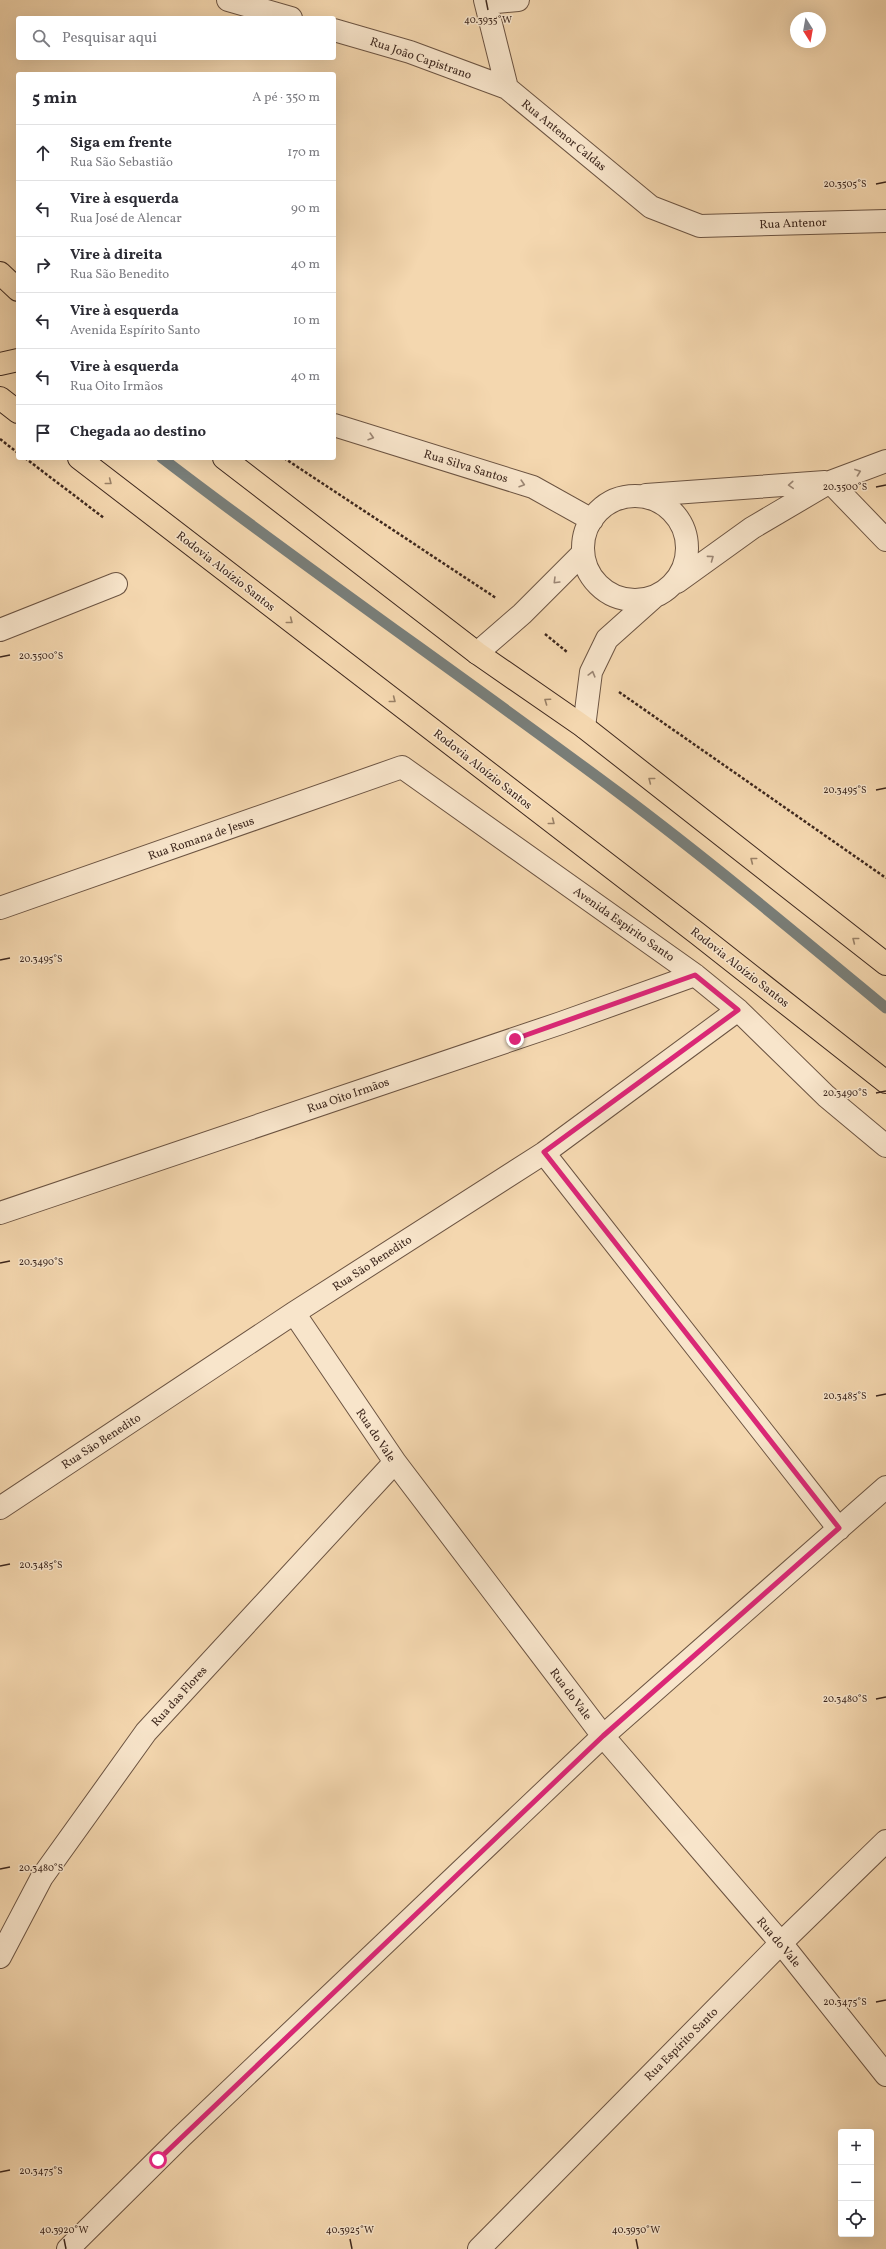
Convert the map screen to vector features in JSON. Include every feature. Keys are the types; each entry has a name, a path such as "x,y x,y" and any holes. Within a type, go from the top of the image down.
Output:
{"main road":[{"path":"0,273 16,288"},
{"path":"0,364 16,360"},
{"path":"0,398 16,410"},
{"name":"Rodovia Aloízio Santos","path":"81,460 691,929 886,1082"},
{"path":"227,460 477,653 584,727 886,964"}],"street":[{"path":"228,0 284,16"},
{"path":"506,88 486,1 518,0"},
{"name":"Rua João Capistrano","path":"336,31 410,52 506,88"},
{"name":"Rua Antenor Caldas","path":"506,88 651,207 700,226"},
{"name":"Rua Antenor","path":"700,226 886,221"},
{"name":"Rua Silva Santos","path":"336,427 533,487 592,520"},
{"path":"830,482 635,496 618,499 603,507 592,520 585,536 583,553 587,569 596,582 608,592 623,598 638,600 661,593 752,528 830,482 886,461"},
{"path":"830,482 886,540"},
{"path":"584,727 592,672 607,639 679,577 686,563 688,546 684,531 677,516 665,505 651,498 635,496"},
{"path":"477,653 522,614 583,553"},
{"path":"0,630 116,584"},
{"name":"Rua Romana de Jesus","path":"0,908 402,767"},
{"name":"Avenida Espírito Santo","path":"402,767 695,975 738,1010 826,1096 886,1146"},
{"name":"Rua Oito Irmãos","path":"0,1213 561,1023 695,975"},
{"name":"Rua São Benedito","path":"0,1508 294,1313 544,1152 738,1010"},
{"path":"544,1152 839,1528"},
{"name":"Rua do Vale","path":"294,1313 395,1462 603,1736 781,1944 886,2075"},
{"name":"Rua das Flores","path":"0,1957 42,1877 146,1732 395,1462"},
{"path":"68,2249 186,2132 603,1736 886,1487"},
{"name":"Rua Espírito Santo","path":"479,2249 781,1944 886,1841"}],"path":[{"path":"0,439 16,451"}],"waterway":[{"path":"165,460 275,543 619,793 721,872 886,1008"}],"route":[{"path":"158,2160 603,1736 839,1528 544,1152 738,1010 695,975 515,1039"}]}
